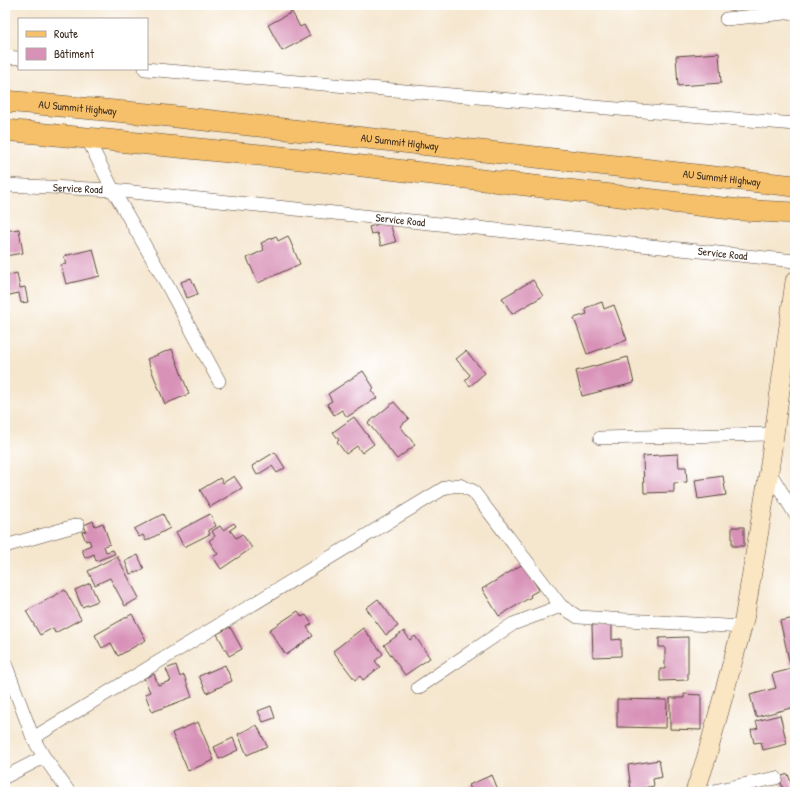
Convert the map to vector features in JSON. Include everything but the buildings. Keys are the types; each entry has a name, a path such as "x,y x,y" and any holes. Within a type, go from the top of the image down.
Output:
{"main road":[{"name":"AU Summit Highway","path":"5,101 175,117 795,186"},
{"path":"5,130 311,160 740,210 795,213"}],"street":[{"path":"726,18 795,12"},
{"path":"5,57 18,58"},
{"path":"148,69 795,124"},
{"path":"88,138 112,190 165,282 219,381"},
{"name":"Service Road","path":"5,184 112,190 795,261"},
{"path":"695,792 706,759 744,620 769,471 795,281"},
{"path":"600,438 774,434"},
{"path":"769,471 795,514"},
{"path":"33,738 446,487 459,485 473,491 561,606 578,616 742,627"},
{"path":"5,546 78,525"},
{"path":"418,688 513,624 561,606"},
{"path":"5,663 33,738 44,757 69,792"},
{"path":"5,777 44,757"},
{"path":"709,792 776,778"}]}
